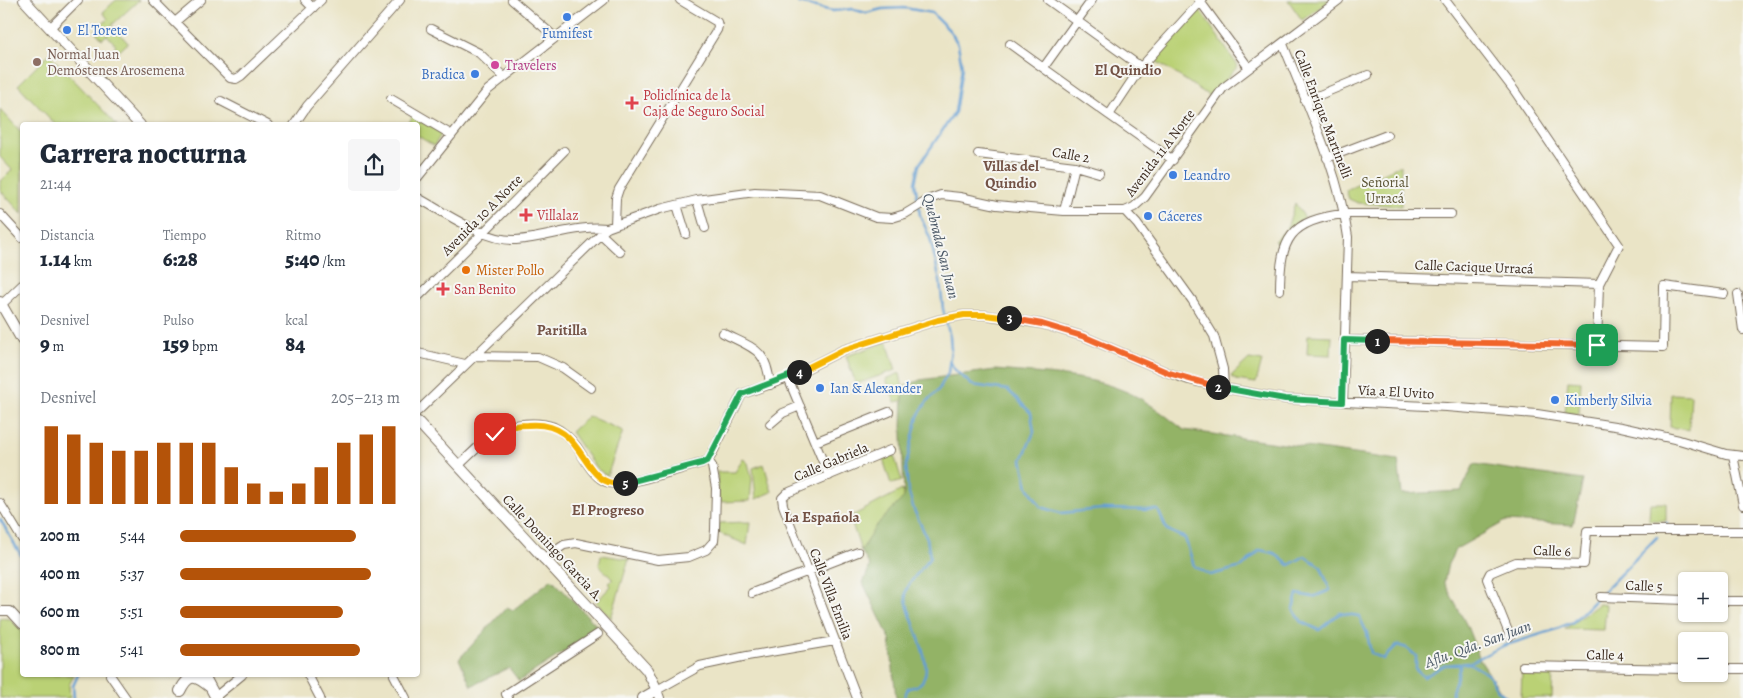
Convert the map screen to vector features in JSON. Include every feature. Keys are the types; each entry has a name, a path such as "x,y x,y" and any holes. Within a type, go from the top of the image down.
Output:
{"main road":[{"path":"24,0 137,122"},
{"path":"1,304 20,337"},
{"name":"Calle Domingo Garcia A.","path":"420,424 543,560 647,670 659,694"},
{"path":"179,694 180,677"},
{"path":"205,677 216,698"},
{"path":"179,694 186,680 190,678 199,679 210,687"},
{"path":"644,698 659,694"}],"street":[{"path":"50,28 78,0"},
{"path":"153,0 230,78 236,79 321,0"},
{"path":"175,22 201,0"},
{"path":"305,0 313,8"},
{"path":"296,122 307,106 400,0"},
{"path":"512,0 555,37"},
{"path":"420,175 488,90 604,0"},
{"path":"420,199 483,233 500,239 515,240 591,226 611,226 619,189 717,30 717,22 680,0"},
{"path":"1048,0 1141,67"},
{"path":"1044,66 1092,0"},
{"path":"1109,115 1141,67 1201,0 1249,68"},
{"name":"Avenida 11 A Norte","path":"420,409 611,226 677,205 697,200 755,192 820,195 876,217 892,218 905,214 941,195 997,205 1064,211 1125,211 1134,207 1145,197 1173,160 1223,88 1339,0"},
{"path":"1445,0 1514,90 1620,245 1600,284 1597,345"},
{"path":"432,29 479,53 504,77"},
{"path":"1010,44 1044,66 1173,160"},
{"name":"Calle Enrique Martinelli","path":"1283,44 1341,197 1348,237 1342,402"},
{"path":"1305,101 1368,75"},
{"path":"391,99 452,135"},
{"path":"221,101 262,122"},
{"path":"1327,158 1388,135"},
{"name":"Avenida 10 A Norte","path":"420,295 564,151"},
{"name":"Calle 2","path":"978,154 1075,166 1099,173"},
{"path":"1064,211 1075,166"},
{"path":"697,200 705,228"},
{"path":"677,205 686,234"},
{"path":"1125,211 1138,224 1192,300 1214,336 1223,369 1224,388"},
{"path":"0,214 20,236"},
{"path":"1280,290 1280,267 1285,246 1300,226 1330,215 1451,214"},
{"path":"601,234 620,252"},
{"name":"Calle Cacique Urracá","path":"1347,276 1600,284"},
{"path":"1344,340 1663,347 1664,286 1724,294"},
{"path":"1,304 20,287"},
{"path":"1738,294 1743,330"},
{"name":"Vía a El Uvito","path":"708,460 742,394 788,378 843,350 938,320 964,315 985,315 1042,324 1085,337 1180,377 1224,388 1285,399 1446,407 1537,414 1621,427 1679,440 1733,456 1743,456"},
{"path":"723,333 760,352 769,370 770,385"},
{"path":"420,353 465,364"},
{"path":"474,356 538,357 563,368 591,388"},
{"path":"788,378 829,476"},
{"path":"770,424 783,413 800,406"},
{"path":"815,442 889,412"},
{"path":"458,466 500,430 530,424 554,427 565,434 576,445 592,469 607,483 623,483 708,460 712,466 716,488 715,530 714,541 706,550 689,557 658,560 576,543 564,545 543,560"},
{"name":"Calle Gabriela","path":"782,498 787,493 890,450"},
{"path":"1733,456 1743,505"},
{"name":"Calle Villa Emilia","path":"782,498 783,505 857,698"},
{"path":"0,503 20,536"},
{"name":"Calle 6","path":"1510,636 1487,579 1490,573 1516,562 1584,564 1587,531 1743,531"},
{"path":"752,593 858,552"},
{"name":"Calle 5","path":"1601,597 1678,600"},
{"path":"1728,601 1743,601"},
{"path":"0,611 10,611 20,622"},
{"path":"508,698 506,694 598,634"},
{"path":"659,694 700,666 835,641"},
{"name":"Calle 4","path":"1523,666 1678,669"},
{"path":"1728,669 1743,669"},
{"path":"111,677 126,698"},
{"path":"179,694 184,677"},
{"path":"216,698 240,677"},
{"path":"309,677 320,698"},
{"path":"395,677 406,698"}],"green space":[{"path":"116,0 139,0 112,25 128,43 116,54 112,49 116,45 107,35 102,39 95,31 108,19 103,12"},
{"path":"1288,0 1331,0 1302,20"},
{"path":"1199,9 1238,66 1211,97 1153,59"},
{"path":"49,54 114,122 53,122 18,85"},
{"path":"0,109 20,131 20,212 0,190 0,182 12,170 0,157"},
{"path":"413,116 442,133 434,146 420,137 420,122 409,122"},
{"name":"Señorial Urracá","path":"1401,165 1401,206 1358,203 1349,199 1346,190"},
{"path":"1295,203 1305,218 1296,223 1281,245 1274,241 1287,228"},
{"path":"1308,335 1332,336 1331,355 1307,354"},
{"path":"887,342 896,370 856,384 846,356"},
{"path":"1249,359 1262,361 1256,383 1236,380 1231,376"},
{"path":"995,370 1079,378 1111,386 1127,392 1157,409 1184,430 1398,460 1402,494 1461,491 1474,464 1583,480 1573,525 1506,521 1456,549 1448,564 1444,582 1467,626 1480,660 1505,698 896,698 890,639 863,583 870,566 861,551 875,527 904,497 903,387 920,380"},
{"path":"900,373 905,400 895,402 886,379"},
{"path":"1568,380 1581,381 1579,414 1565,413"},
{"path":"1671,394 1691,395 1689,430 1670,427"},
{"name":"El Progreso","path":"588,416 623,431 607,476 596,468 571,432"},
{"path":"894,455 902,481 891,484 883,459"},
{"path":"743,459 748,463 752,479 750,501 719,502 717,472 735,472"},
{"name":"La Española","path":"764,464 772,492 756,499 753,468"},
{"path":"902,490 907,503 893,535 861,551 850,517"},
{"path":"1650,503 1666,503 1666,521 1649,520"},
{"path":"750,522 747,545 719,533 719,523"},
{"path":"601,555 629,559 611,618 596,602 611,586 609,583 613,580 599,565"},
{"path":"552,579 600,629 519,681 509,668 471,686 459,659 507,607 513,610"},
{"path":"1599,604 1606,605 1604,630 1565,629"},
{"path":"0,618 10,619 20,629 20,677 73,677 69,685 70,698 0,698"},
{"path":"1522,671 1553,672 1552,698 1521,698"}],"waterway":[{"name":"Quebrada San Juan","path":"795,0 799,3 833,11 852,9 866,13 882,9 905,8 932,13 950,31 958,44 962,67 955,112 919,165 915,183 920,215 930,238 940,281 943,309 951,349 948,373 939,389 926,403 918,416 906,465 908,490 914,510 927,538 930,557 906,592 907,602 922,646 925,674 920,684 908,688 904,698"},
{"name":"Aflu. Qda. San Juan","path":"950,362 955,370 972,385 1008,390 1031,413 1034,432 1022,460 1028,487 1041,507 1061,513 1102,509 1158,510 1167,530 1185,538 1194,566 1210,575 1242,567 1260,550 1274,553 1289,565 1305,556 1321,567 1330,590 1313,597 1297,594 1293,609 1302,622 1319,630 1340,613 1359,616 1367,633 1371,653 1383,659 1397,645 1407,648 1416,656 1416,670 1424,677 1445,665 1469,663 1503,646 1573,622 1657,537"},
{"path":"0,519 20,554"},
{"path":"1469,663 1488,674 1497,689 1507,698"},
{"path":"1452,698 1452,692 1461,664"},
{"path":"74,698 73,686 77,677"}],"place":[{"name":"Fumifest","path":"567,17"},
{"name":"El Torete","path":"67,30"},
{"name":"Normal Juan Demóstenes Arosemena","path":"37,62"},
{"name":"Travelers","path":"495,65"},
{"name":"Bradica","path":"475,74"},
{"name":"Policlínica de la Caja de Seguro Social","path":"632,103"},
{"name":"Leandro","path":"1173,175"},
{"name":"Villalaz","path":"526,215"},
{"name":"Cáceres","path":"1148,216"},
{"name":"Mister Pollo","path":"466,270"},
{"name":"San Benito","path":"443,289"},
{"name":"Ian & Alexander","path":"820,388"},
{"name":"Kimberly Silvia","path":"1555,400"}],"district":[{"name":"El Quindio","path":"1128,70"},
{"name":"Villas del Quindio","path":"1011,174"},
{"name":"Paritilla","path":"562,330"},
{"name":"El Progreso","path":"608,510"},
{"name":"La Española","path":"822,517"}],"route":[{"path":"495,434 500,430 530,424 543,424 554,427 565,434 576,445 602,480 614,484 702,463 708,460 714,451 742,394 788,378 843,350 938,320 964,315 985,315 1042,324 1085,337 1189,380 1285,399 1342,402 1344,340 1597,345"}]}
